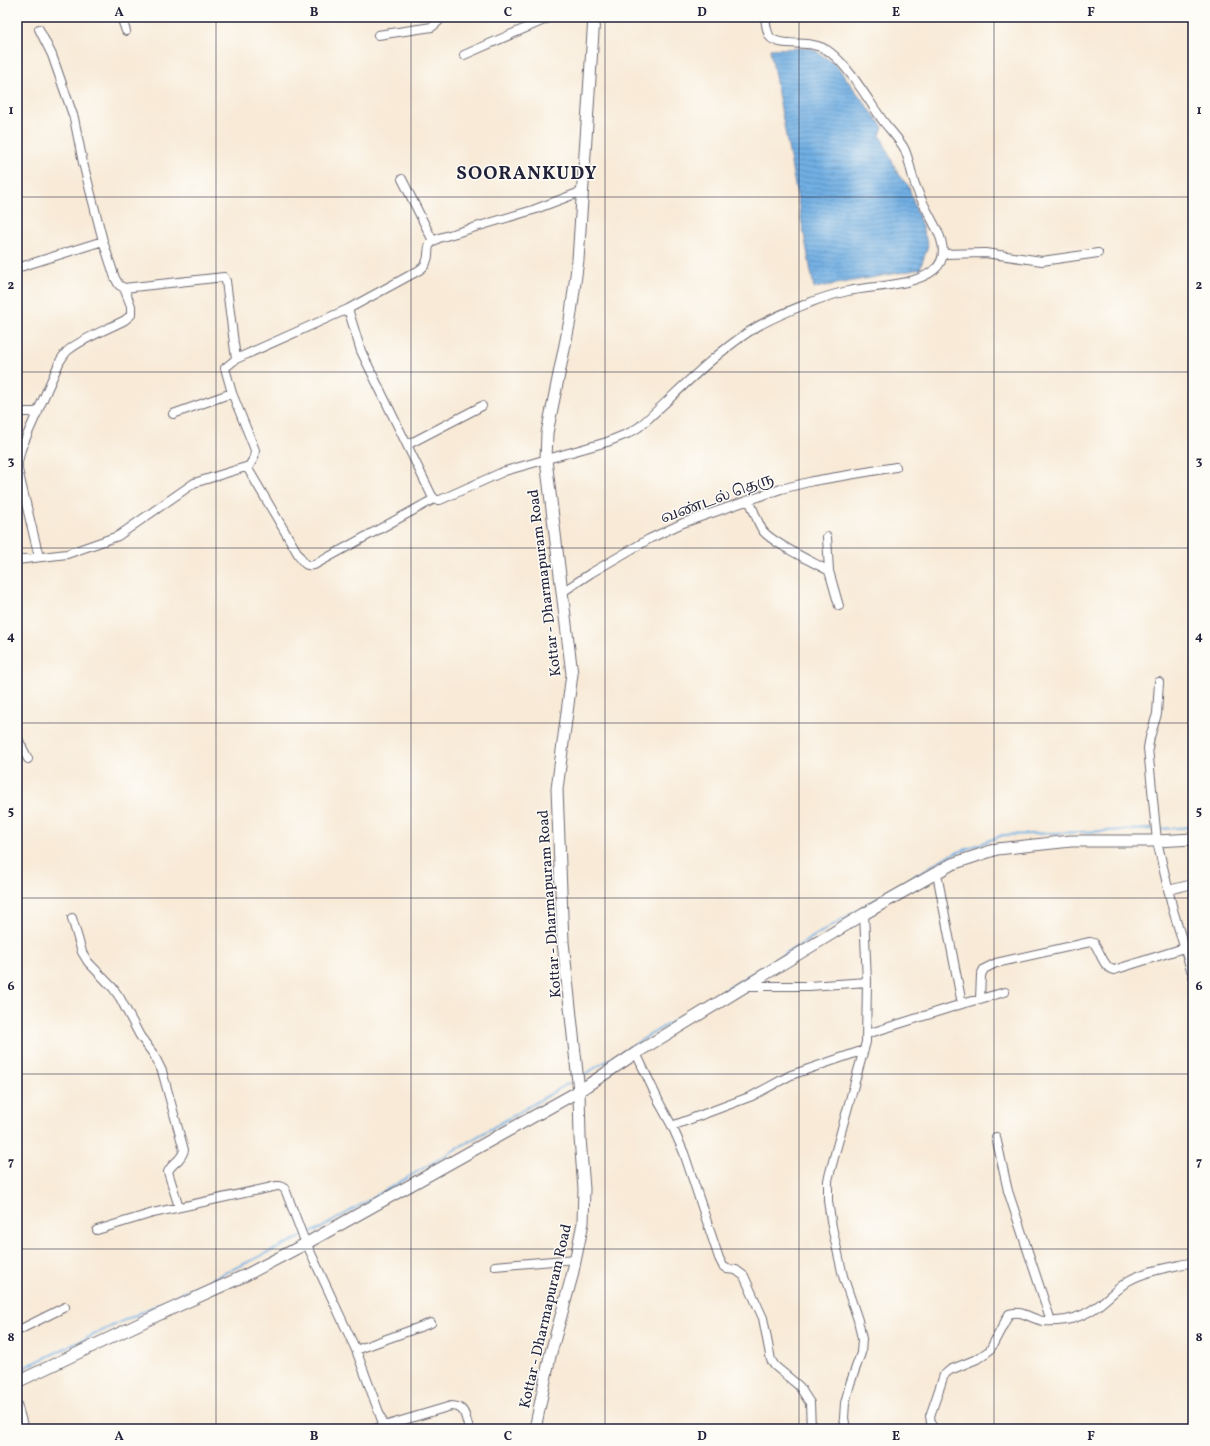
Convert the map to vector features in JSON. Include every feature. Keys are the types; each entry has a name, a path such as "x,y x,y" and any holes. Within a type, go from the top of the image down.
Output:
{"main road":[{"name":"Kottar - Dharmapuram Road","path":"535,1429 550,1356 576,1259 583,1223 584,1203 580,1091 563,942 557,789 572,674 546,460 547,433 570,320 578,260 594,17"},
{"path":"17,1382 246,1275 305,1239 580,1091 636,1053 864,914 937,874 952,864 997,849 1071,841 1157,834 1193,839"}],"street":[{"path":"121,17 126,31"},
{"path":"378,34 432,26 437,24 439,17"},
{"path":"464,55 551,17"},
{"path":"247,467 304,564 308,566 314,565 434,499 442,500 505,470 546,460 607,442 629,433 639,427 704,365 752,330 810,303 840,293 911,281 925,276 934,270 941,263 943,254 941,238 915,186 904,148 850,73 832,53 823,48 812,45 779,42 774,40 770,36 767,29 765,17"},
{"path":"39,29 52,55 74,118 83,163 103,241 115,278 119,285 124,288 131,306 131,315 125,320 68,350 60,361 21,449 18,470 39,557"},
{"path":"402,179 433,241"},
{"path":"17,560 67,554 118,536 194,483 249,466 254,458 255,450 232,393 225,368 236,360 348,309 422,268 427,262 428,246 439,238 533,210 583,191"},
{"path":"17,268 103,241"},
{"path":"943,254 986,253 1042,261 1098,252"},
{"path":"124,288 224,277 226,281 236,360"},
{"path":"348,309 361,351 434,499"},
{"path":"173,414 232,393"},
{"path":"407,444 482,406"},
{"path":"17,412 38,412"},
{"name":"வண்டல் தெரு","path":"561,592 649,539 683,523 781,489 813,481 896,467"},
{"path":"750,500 760,525 766,534 782,545 829,570"},
{"path":"827,537 829,570 839,606"},
{"path":"1159,682 1157,714 1148,748 1157,834 1168,890 1193,976"},
{"path":"17,737 28,759"},
{"path":"937,874 962,1004"},
{"path":"1168,890 1193,884"},
{"path":"846,1429 844,1418 845,1403 861,1352 862,1339 858,1320 843,1276 832,1227 828,1201 828,1180 864,1050 867,1034 867,982 864,914"},
{"path":"72,918 82,952 88,962 116,993 140,1036 154,1055 162,1071 184,1150 179,1160 170,1168 168,1172 179,1207"},
{"path":"980,999 981,974 984,968 996,963 1090,942 1094,943 1098,947 1108,968 1110,970 1114,970 1184,948"},
{"path":"747,986 809,986 867,982"},
{"path":"867,1034 1005,992"},
{"path":"672,1126 752,1096 792,1075 864,1050"},
{"path":"636,1053 684,1153 719,1258 727,1270 736,1270 744,1276 763,1318 772,1360 775,1366 798,1386 810,1403 811,1429"},
{"path":"996,1137 1008,1191 1051,1321"},
{"path":"97,1230 153,1213 280,1186 287,1191 305,1239 356,1350 384,1426"},
{"path":"495,1266 576,1259"},
{"path":"932,1429 930,1416 944,1375 950,1370 977,1359 990,1350 1009,1314 1020,1312 1043,1321 1068,1320 1098,1306 1124,1284 1138,1276 1193,1262"},
{"path":"17,1331 65,1308"},
{"path":"356,1350 431,1323"},
{"path":"17,1404 24,1429"},
{"path":"374,1429 451,1406 458,1406 462,1408 468,1429"}],"water":[{"path":"811,48 835,64 883,127 880,135 899,176 908,185 928,245 920,269 814,288 770,49"}],"waterway":[{"path":"1158,829 1193,827"},
{"path":"585,1074 946,857 1003,835 1154,829"},
{"path":"305,1235 321,1228 569,1083"},
{"path":"17,1371 301,1237"}],"district":[{"name":"SOORANKUDY","path":"527,172"}]}
